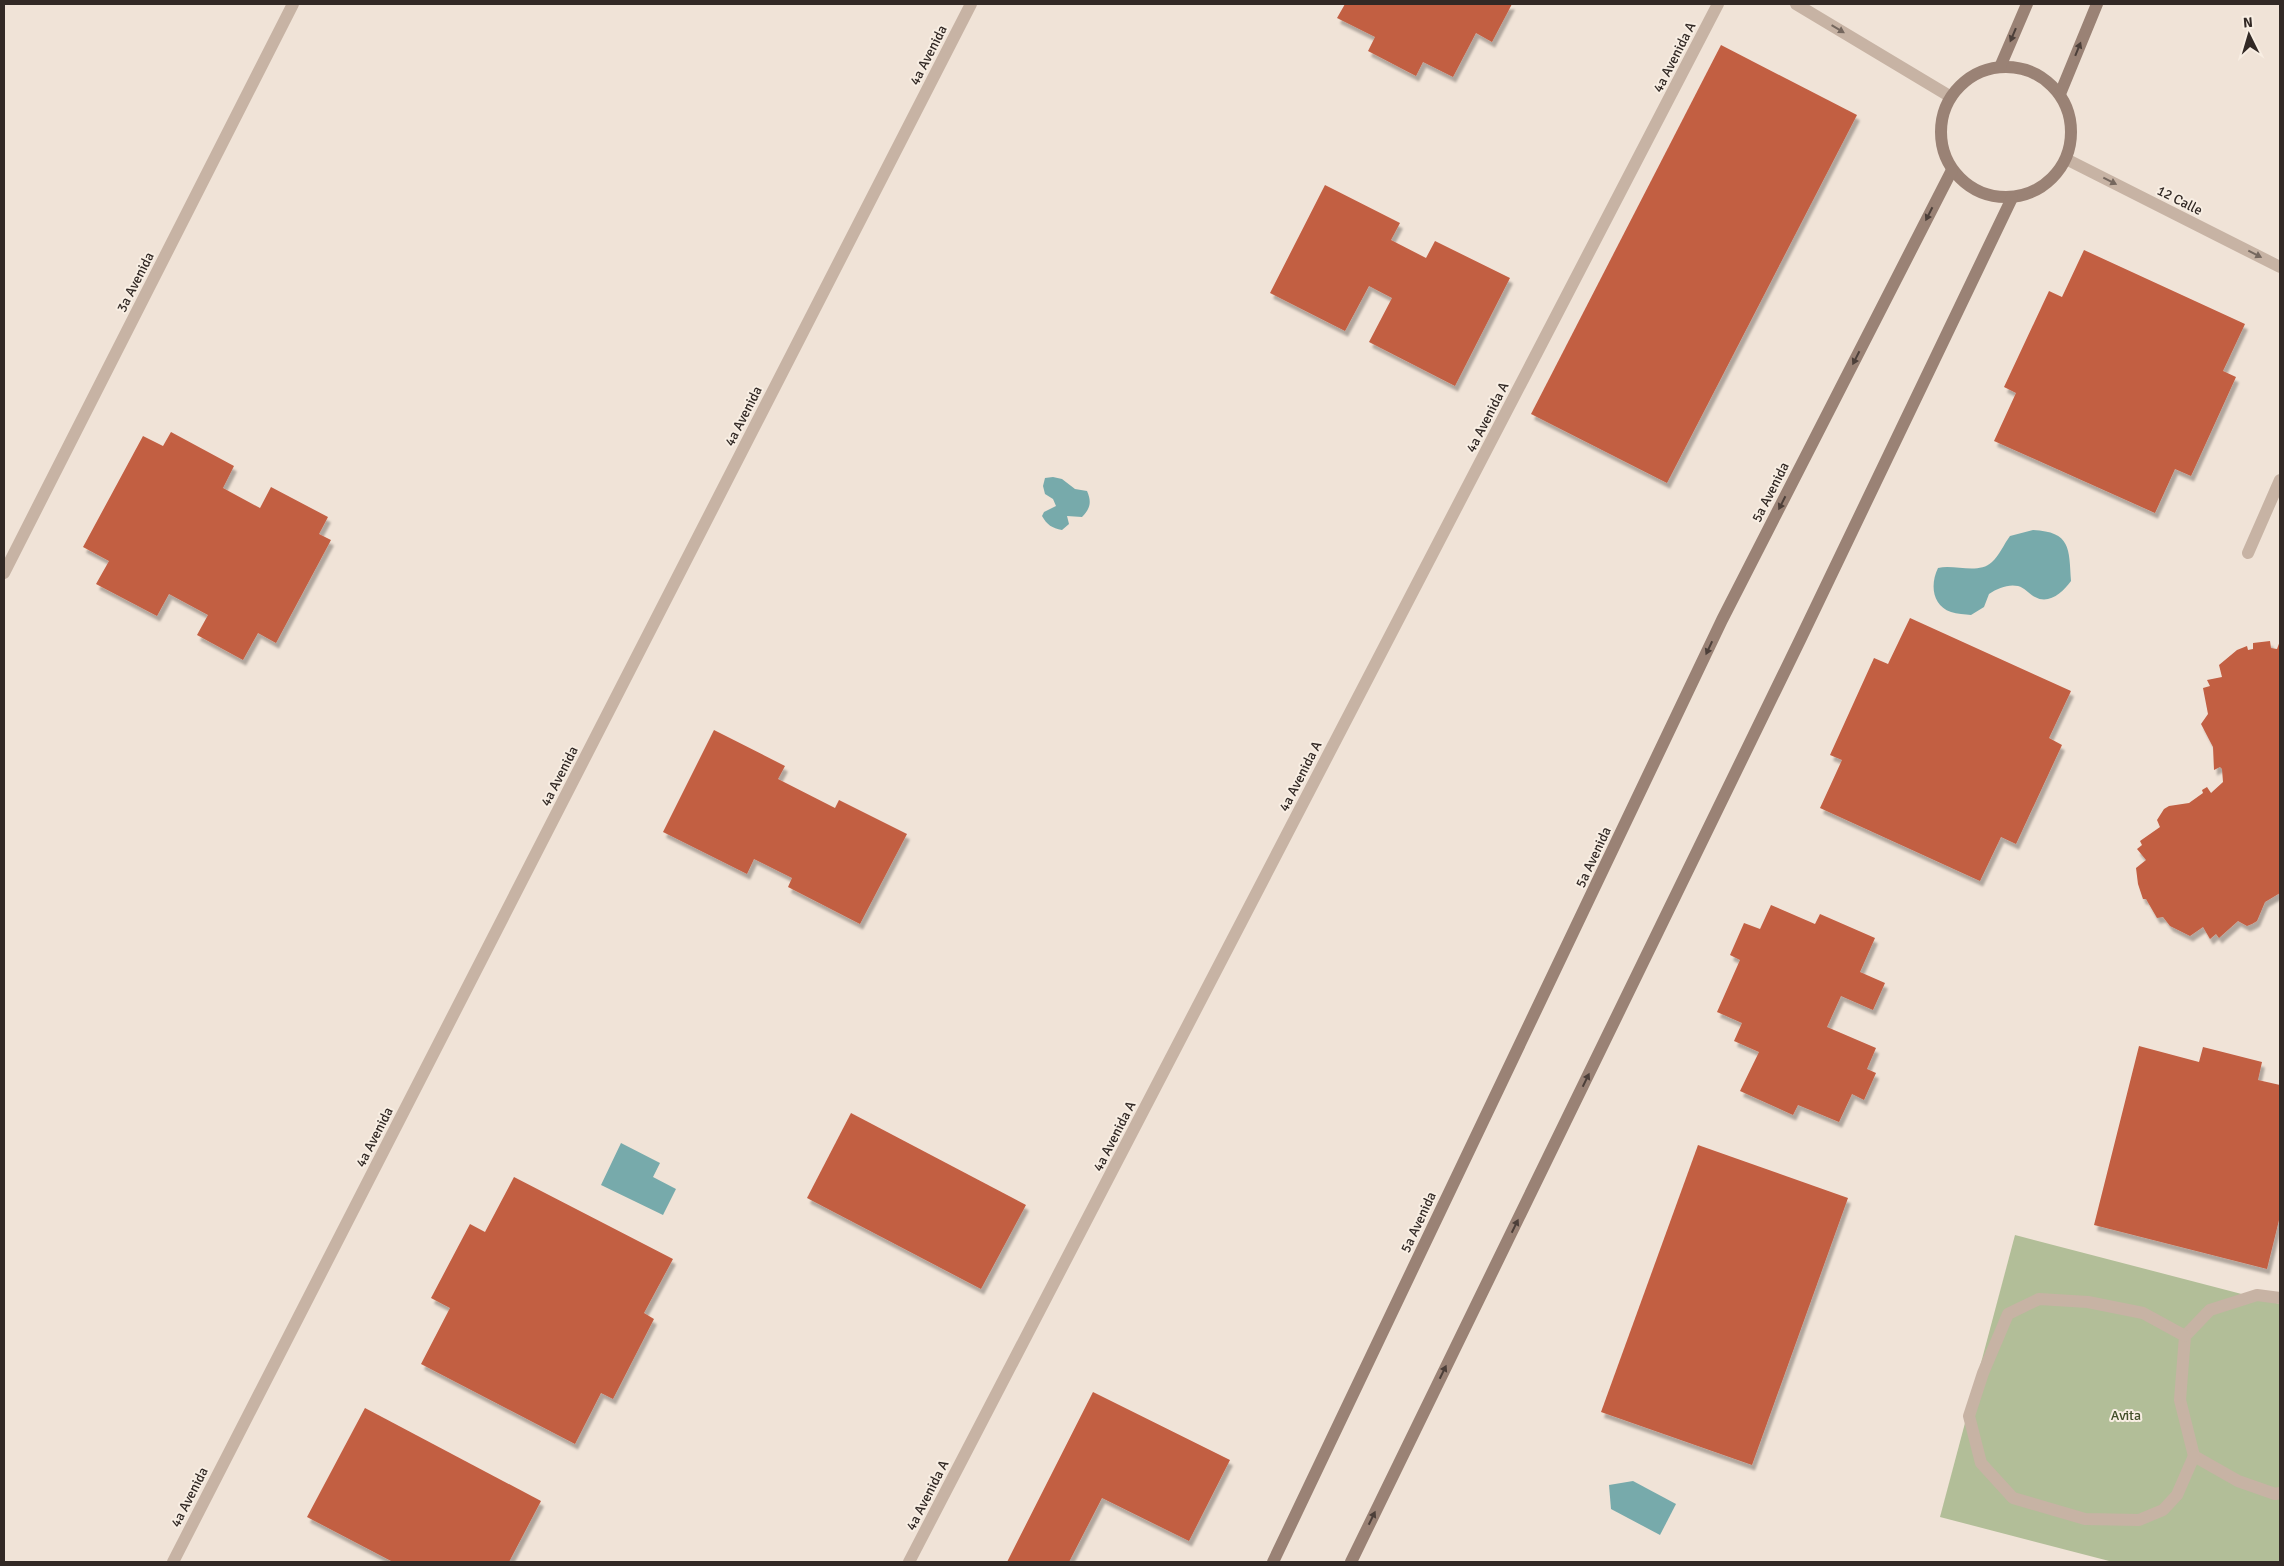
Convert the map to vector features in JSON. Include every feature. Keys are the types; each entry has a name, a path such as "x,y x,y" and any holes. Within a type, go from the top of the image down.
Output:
{"street":[{"name":"3a Avenida","path":"4,573 292,4"},
{"name":"4a Avenida","path":"173,1562 971,4"},
{"name":"4a Avenida A","path":"909,1562 1718,4"},
{"path":"1796,4 1951,97"},
{"path":"2000,67 2027,4"},
{"path":"2060,94 2096,4"},
{"path":"2000,67 2017,68 2033,73 2048,81 2060,94 2068,109 2071,126 2071,143 2066,159 2057,174 2044,186 2028,194 2012,198 1994,197 1978,192 1963,182 1952,170 1944,156 1940,142 1940,126 1944,111 1951,97 1972,76 1985,70 2000,67"},
{"name":"12 Calle","path":"2066,159 2280,267"},
{"name":"5a Avenida","path":"1273,1562 1722,620 1952,170"},
{"path":"1351,1562 1791,658 2012,198"},
{"path":"2248,553 2280,480"},
{"path":"2185,1336 2143,1313 2088,1302 2039,1299 2008,1314 1983,1373 1968,1416 1981,1463 2013,1498 2085,1519 2139,1520 2163,1510 2177,1495 2194,1456 2180,1400 2185,1336 2210,1310 2257,1295 2280,1298"},
{"path":"2194,1456 2238,1481 2275,1494 2280,1493"}],"green space":[{"name":"Avita","path":"2015,1235 2280,1304 2280,1562 2113,1562 1940,1517"}],"water":[{"path":"1045,478 1062,479 1075,489 1087,491 1089,499 1089,505 1085,514 1082,517 1067,516 1069,524 1062,530 1050,526 1042,516 1044,512 1056,506 1053,499 1045,494 1043,486"},
{"path":"2033,530 2055,534 2066,544 2070,559 2071,581 2060,593 2050,598 2040,599 2020,587 2007,586 1989,594 1984,607 1971,615 1951,612 1936,600 1934,581 1938,568 1973,569 1986,566 1997,557 2010,536"},
{"path":"621,1143 660,1163 653,1177 676,1189 663,1215 601,1185"},
{"path":"1633,1481 1676,1504 1660,1535 1611,1509 1609,1485"}],"building":[{"path":"1345,4 1512,4 1492,42 1476,33 1453,77 1423,62 1416,76 1368,51 1375,37 1337,18"},
{"path":"1721,45 1857,115 1667,483 1531,414"},
{"path":"1325,185 1400,223 1391,240 1426,258 1435,241 1510,278 1455,386 1369,342 1392,298 1369,286 1345,331 1270,293"},
{"path":"2084,250 2245,324 2223,371 2236,377 2191,476 2175,469 2155,513 1994,441 2016,393 2004,387 2049,291 2062,297"},
{"path":"171,432 234,466 223,488 260,508 271,487 328,517 319,534 331,540 276,643 258,633 243,660 197,635 208,615 169,594 157,616 96,584 109,561 83,547 143,436 163,446"},
{"path":"1910,618 2071,691 2049,738 2062,745 2016,844 2001,837 1980,881 1820,808 1842,760 1830,755 1874,658 1888,664"},
{"path":"2270,641 2271,648 2277,649 2280,641 2280,893 2265,902 2257,921 2252,924 2247,926 2238,921 2219,938 2216,934 2210,939 2203,927 2190,936 2170,926 2163,917 2157,918 2146,899 2143,899 2138,884 2136,868 2146,860 2137,849 2142,845 2140,841 2160,827 2157,820 2164,809 2169,806 2189,803 2203,793 2202,790 2207,787 2211,793 2223,782 2222,769 2220,767 2214,770 2213,747 2201,724 2208,714 2203,688 2210,686 2207,680 2222,677 2219,665 2237,650 2247,646 2248,650 2253,649 2253,643"},
{"path":"714,730 785,766 778,779 835,808 839,800 907,834 860,924 788,887 792,878 754,859 747,874 663,832"},
{"path":"1771,905 1815,924 1820,914 1875,938 1860,972 1885,983 1873,1010 1841,996 1827,1027 1876,1048 1867,1069 1876,1073 1864,1100 1852,1094 1839,1122 1798,1105 1793,1115 1740,1091 1759,1052 1734,1041 1742,1023 1717,1012 1740,960 1730,955 1744,923 1760,929"},
{"path":"2139,1046 2199,1062 2203,1047 2262,1062 2258,1080 2280,1085 2280,1216 2267,1269 2094,1225"},
{"path":"851,1113 1026,1205 981,1289 807,1198"},
{"path":"1698,1145 1848,1198 1752,1465 1601,1412"},
{"path":"514,1177 673,1259 644,1313 654,1319 613,1399 601,1393 575,1444 421,1364 450,1308 431,1298 470,1224 485,1232"},
{"path":"1093,1392 1230,1460 1189,1541 1102,1498 1069,1562 1007,1562"},
{"path":"365,1408 541,1501 509,1562 393,1562 307,1517"}]}
